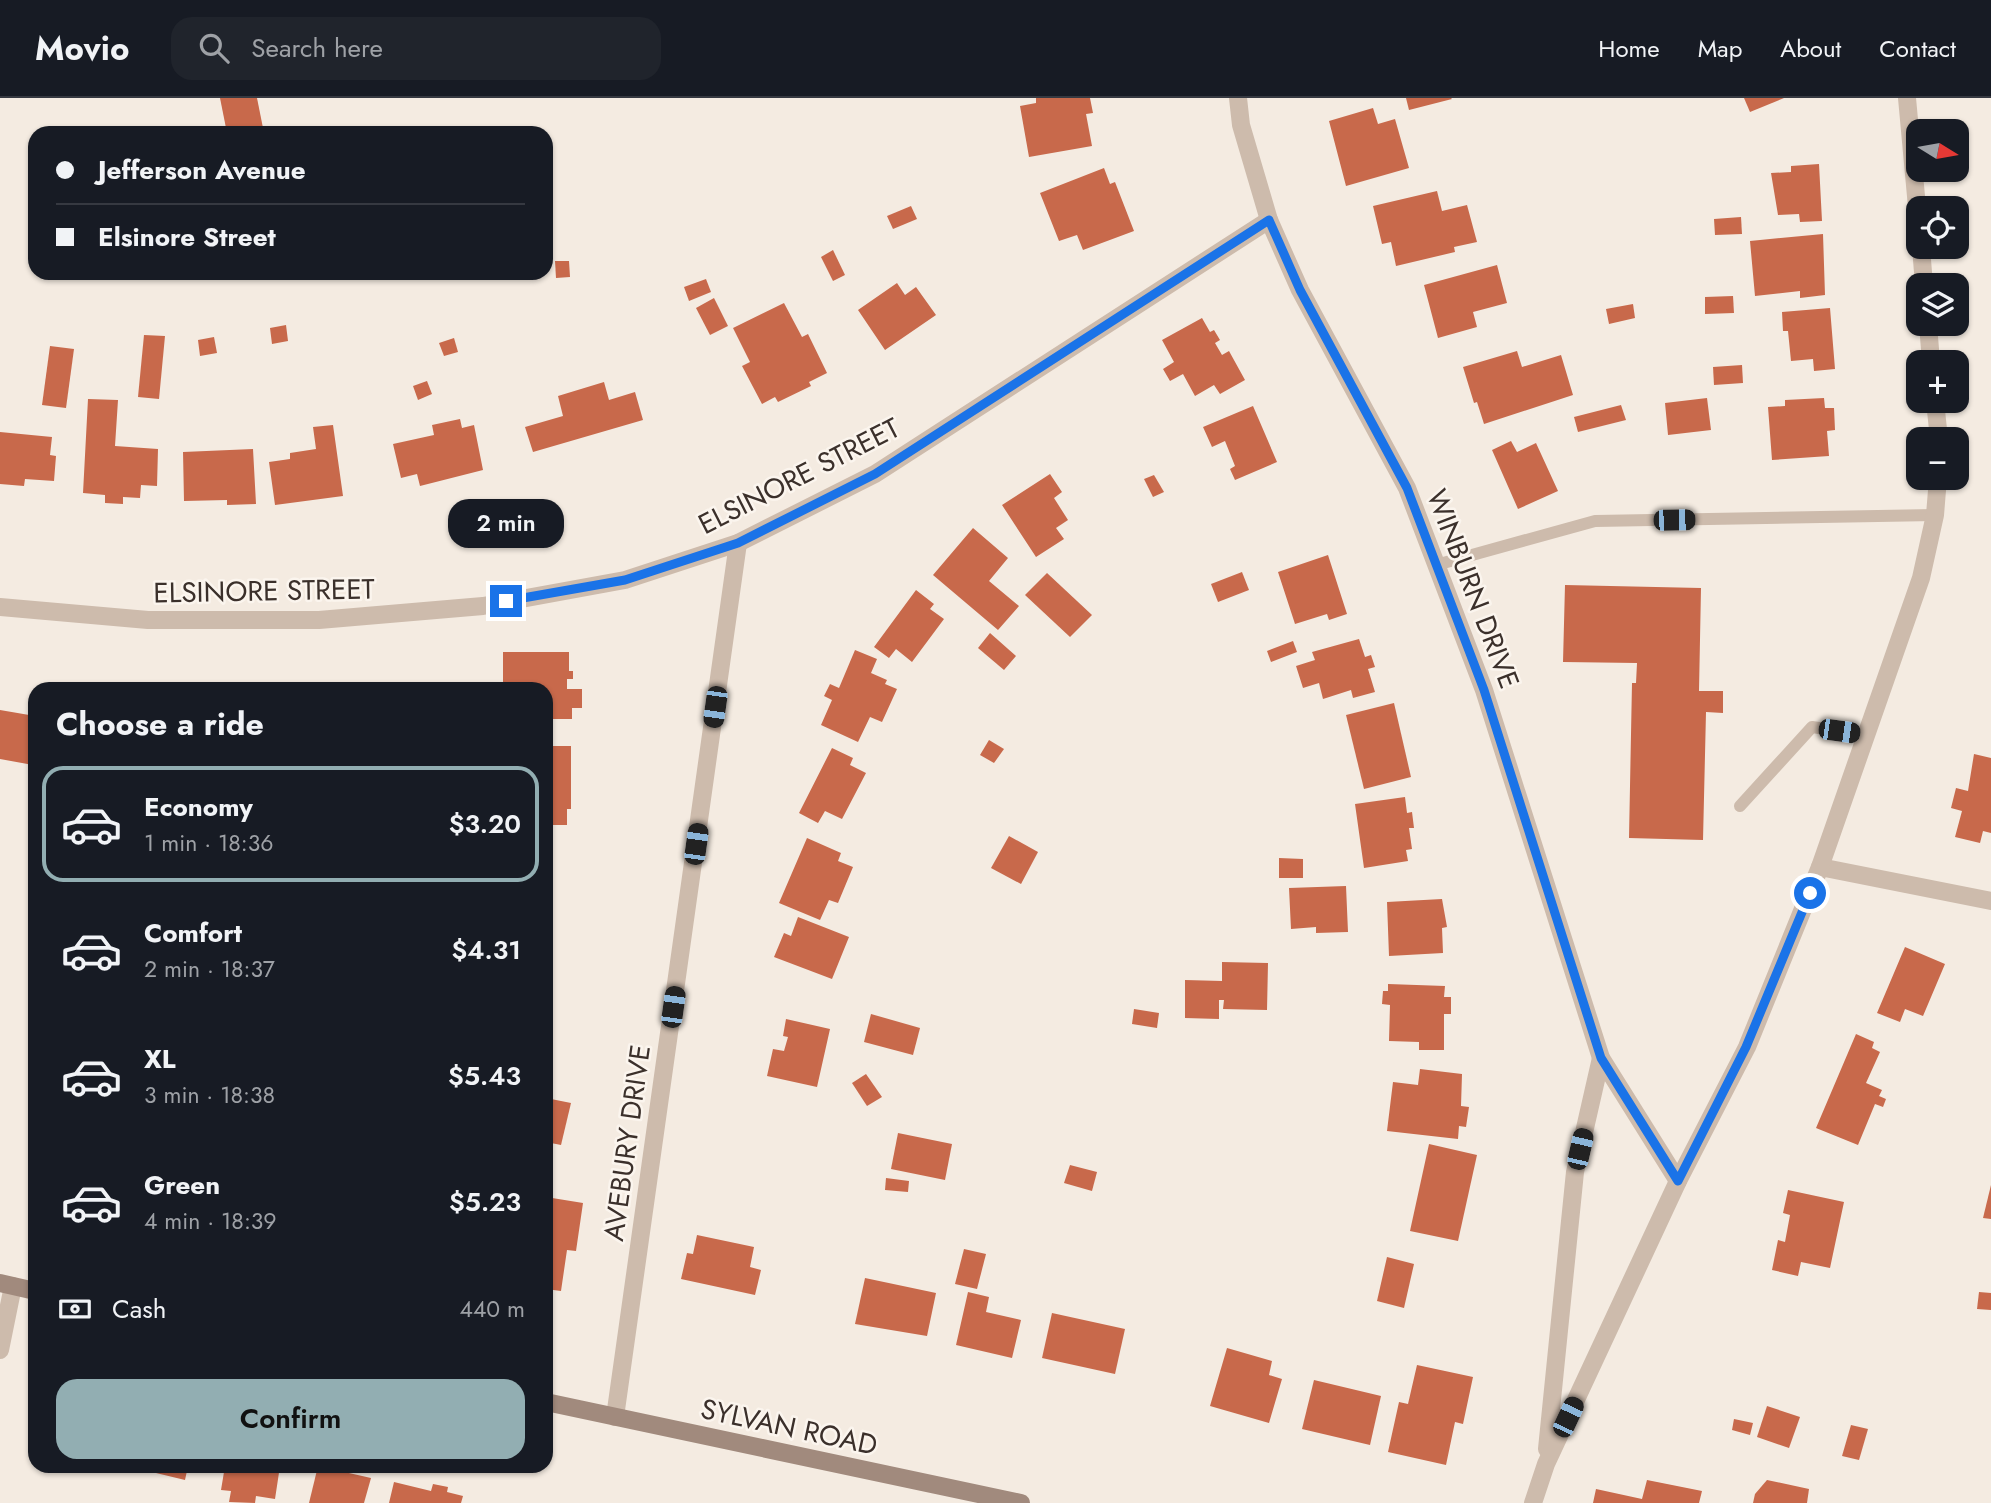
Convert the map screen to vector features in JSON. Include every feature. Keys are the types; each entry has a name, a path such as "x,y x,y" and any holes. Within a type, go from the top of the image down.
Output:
{"main road":[{"path":"6,1285 28,1290"},
{"name":"SYLVAN ROAD","path":"553,1404 1021,1503"}],"street":[{"name":"WINBURN DRIVE","path":"1238,98 1241,125 1269,220 1300,290 1407,488 1484,690 1601,1058 1678,1181"},
{"path":"1907,98 1916,196"},
{"name":"ELSINORE STREET","path":"0,607 148,620 319,620 482,606 625,580 738,543 875,474 1269,220"},
{"path":"1533,1503 1546,1464 1678,1181 1746,1047 1820,867 1921,578 1935,515 1937,490"},
{"name":"AVEBURY DRIVE","path":"615,1417 738,543"},
{"path":"1820,867 1991,901"},
{"path":"1546,1464 1575,1172 1601,1058"},
{"path":"0,1350 6,1285"}],"lane":[{"path":"1436,565 1595,521 1935,515"},
{"path":"1740,806 1812,727 1867,735"}],"building":[{"path":"220,98 257,98 263,126 226,126"},
{"path":"1036,98 1090,98 1093,113 1086,114 1092,146 1029,157 1020,106 1036,103"},
{"path":"1406,98 1451,98 1452,99 1409,110"},
{"path":"1744,98 1784,98 1750,112"},
{"path":"1373,108 1378,124 1395,119 1409,168 1346,186 1329,121"},
{"path":"1819,164 1822,221 1800,222 1799,214 1778,215 1771,173 1791,172 1791,166"},
{"path":"1104,168 1110,184 1115,182 1134,231 1083,250 1077,235 1059,241 1040,193"},
{"path":"1437,191 1442,211 1467,205 1477,242 1454,247 1455,252 1396,266 1391,242 1382,244 1373,206"},
{"path":"911,206 917,219 893,229 887,216"},
{"path":"1741,217 1742,234 1715,235 1714,219"},
{"path":"1823,234 1825,295 1800,298 1800,291 1755,296 1750,241"},
{"path":"833,250 845,275 833,281 821,257"},
{"path":"555,261 569,261 570,277 556,278"},
{"path":"1497,265 1507,303 1473,312 1477,327 1438,338 1424,285"},
{"path":"706,279 711,292 689,301 684,287"},
{"path":"897,283 905,295 916,287 936,315 885,350 858,310"},
{"path":"1733,296 1734,313 1705,314 1705,297"},
{"path":"714,298 728,326 710,335 696,308"},
{"path":"784,303 802,337 808,334 827,373 809,382 811,386 778,402 775,397 762,404 742,366 750,362 733,328"},
{"path":"1633,304 1635,318 1609,324 1606,309"},
{"path":"1830,308 1835,369 1814,371 1813,359 1791,361 1788,331 1783,331 1782,312"},
{"path":"1202,318 1210,332 1214,330 1220,340 1215,343 1222,355 1229,351 1245,380 1220,394 1214,385 1195,396 1183,374 1170,381 1163,369 1174,362 1162,340"},
{"path":"286,325 288,341 272,344 270,328"},
{"path":"144,335 165,336 159,399 138,397"},
{"path":"214,337 217,353 200,356 198,340"},
{"path":"454,338 458,352 444,356 439,343"},
{"path":"50,346 74,349 66,408 42,405"},
{"path":"1517,351 1522,367 1561,355 1573,395 1484,424 1477,402 1474,403 1463,367"},
{"path":"1742,365 1743,383 1714,385 1713,367"},
{"path":"427,381 432,394 418,400 413,386"},
{"path":"604,382 609,400 635,392 643,420 533,452 525,427 563,416 558,396"},
{"path":"1707,398 1711,430 1668,435 1665,403"},
{"path":"1824,398 1825,408 1834,408 1835,430 1827,431 1829,456 1772,460 1768,407 1785,406 1785,400"},
{"path":"88,399 118,400 115,446 158,449 157,486 141,485 140,498 123,497 123,504 105,503 105,495 83,493"},
{"path":"1621,405 1626,420 1578,432 1574,417"},
{"path":"1253,406 1277,462 1235,480 1230,469 1235,466 1225,441 1212,447 1203,427"},
{"path":"460,419 462,428 474,425 483,470 420,486 417,474 401,478 393,444 434,435 432,425"},
{"path":"333,425 343,496 275,505 269,462 290,459 290,453 316,449 313,427"},
{"path":"0,432 52,437 50,455 56,456 54,481 25,479 24,486 0,484"},
{"path":"1511,441 1517,452 1536,443 1558,491 1518,509 1492,450"},
{"path":"253,449 256,504 227,505 227,500 184,501 183,452"},
{"path":"1050,474 1062,492 1054,498 1068,520 1056,528 1064,539 1036,557 1002,505"},
{"path":"1154,475 1164,492 1153,497 1144,479"},
{"path":"973,528 1008,558 989,581 1019,606 998,630 933,575"},
{"path":"1328,555 1347,614 1329,620 1327,614 1295,624 1278,572"},
{"path":"1242,572 1249,590 1218,602 1211,584"},
{"path":"1047,573 1092,615 1070,637 1025,595"},
{"path":"1565,585 1701,588 1699,691 1723,691 1723,713 1706,712 1703,840 1629,838 1632,683 1636,683 1637,663 1563,662"},
{"path":"916,590 934,604 930,609 944,619 912,662 896,649 889,658 874,647"},
{"path":"990,633 1016,656 1004,670 978,648"},
{"path":"1359,639 1365,657 1371,655 1375,667 1368,669 1375,692 1353,698 1351,690 1323,699 1319,683 1303,688 1296,666 1315,660 1312,652"},
{"path":"1293,641 1297,652 1271,662 1267,651"},
{"path":"855,650 877,659 871,673 887,680 885,684 897,689 882,722 870,717 858,742 821,725 832,700 824,696 830,684 839,688"},
{"path":"503,652 569,652 569,671 573,671 573,679 567,679 567,689 582,689 582,708 572,708 572,719 553,719 553,682 503,682"},
{"path":"1394,703 1411,777 1364,789 1346,715"},
{"path":"0,710 28,715 28,764 0,759"},
{"path":"989,740 1004,749 994,763 980,755"},
{"path":"553,746 571,746 571,809 567,809 567,825 553,825"},
{"path":"832,748 853,758 850,765 866,773 842,819 825,811 818,823 799,813"},
{"path":"1974,754 1991,758 1991,833 1983,831 1980,843 1955,837 1962,811 1951,808 1956,788 1968,791"},
{"path":"1405,797 1407,813 1412,812 1414,828 1409,828 1412,849 1406,850 1408,861 1364,868 1355,804"},
{"path":"1009,836 1038,852 1021,884 991,868"},
{"path":"807,838 841,853 838,861 853,867 838,903 829,900 820,920 779,903"},
{"path":"1279,858 1303,859 1303,878 1279,878"},
{"path":"1346,886 1348,932 1316,933 1316,927 1291,929 1289,888"},
{"path":"1442,899 1447,927 1442,928 1443,953 1389,956 1387,902"},
{"path":"798,917 849,937 832,979 774,957 784,933 791,936"},
{"path":"1905,947 1945,964 1923,1016 1905,1009 1900,1022 1877,1013"},
{"path":"1222,962 1268,963 1267,1010 1223,1009 1224,1000 1219,1000 1219,1019 1185,1018 1185,980 1222,981"},
{"path":"1388,984 1445,986 1444,997 1451,997 1451,1014 1444,1014 1444,1050 1419,1050 1419,1042 1389,1041 1390,1005 1382,1004 1383,991 1388,991"},
{"path":"1134,1009 1159,1013 1157,1028 1132,1024"},
{"path":"871,1014 920,1028 913,1055 864,1042"},
{"path":"786,1019 830,1029 817,1087 767,1076 773,1049 784,1051 788,1037 783,1036"},
{"path":"1856,1034 1874,1042 1872,1048 1880,1052 1866,1083 1882,1090 1879,1096 1886,1099 1883,1107 1875,1104 1858,1145 1816,1128"},
{"path":"1420,1069 1462,1074 1461,1106 1469,1107 1466,1127 1459,1126 1458,1139 1387,1131 1393,1082 1418,1085"},
{"path":"866,1074 882,1097 867,1106 852,1083"},
{"path":"553,1099 571,1103 561,1145 553,1143"},
{"path":"898,1133 952,1144 945,1180 891,1169"},
{"path":"1429,1144 1477,1155 1458,1241 1410,1231"},
{"path":"1070,1165 1097,1172 1092,1191 1064,1183"},
{"path":"886,1178 909,1181 908,1192 885,1190"},
{"path":"1991,1185 1991,1219 1983,1218"},
{"path":"1788,1190 1844,1202 1830,1268 1801,1262 1798,1276 1772,1270 1778,1240 1785,1242 1790,1215 1783,1213"},
{"path":"553,1198 583,1203 576,1251 567,1250 561,1291 553,1290"},
{"path":"697,1235 754,1247 750,1267 761,1270 755,1295 681,1279 687,1253 693,1254"},
{"path":"964,1249 986,1254 977,1289 955,1284"},
{"path":"1387,1257 1414,1264 1404,1308 1377,1301"},
{"path":"865,1278 936,1293 927,1336 855,1324"},
{"path":"968,1292 989,1297 986,1312 1021,1320 1012,1358 956,1345"},
{"path":"1979,1292 1991,1293 1991,1310 1977,1309"},
{"path":"1052,1313 1125,1329 1115,1374 1042,1358"},
{"path":"1227,1348 1272,1361 1269,1375 1282,1379 1269,1423 1210,1406"},
{"path":"1417,1365 1473,1377 1463,1424 1455,1422 1446,1465 1388,1452 1399,1402 1408,1404"},
{"path":"1314,1380 1381,1396 1370,1445 1302,1429"},
{"path":"1767,1406 1800,1417 1789,1448 1757,1437"},
{"path":"1734,1419 1753,1423 1750,1435 1732,1430"},
{"path":"1851,1425 1868,1429 1859,1460 1842,1456"},
{"path":"156,1473 186,1473 185,1480"},
{"path":"224,1473 279,1473 275,1499 256,1496 255,1503 229,1502 231,1491 221,1490"},
{"path":"316,1473 349,1473 371,1478 364,1503 309,1503"},
{"path":"1647,1480 1702,1491 1699,1503 1593,1503 1596,1489 1642,1499"},
{"path":"1767,1480 1809,1489 1807,1503 1753,1503 1755,1494"},
{"path":"394,1482 431,1491 433,1484 448,1487 447,1492 463,1496 461,1503 389,1503"}],"route":[{"path":"506,601 625,580 738,543 875,474 1269,220 1300,290 1407,488 1484,690 1601,1058 1678,1181 1746,1047 1810,893"}]}
